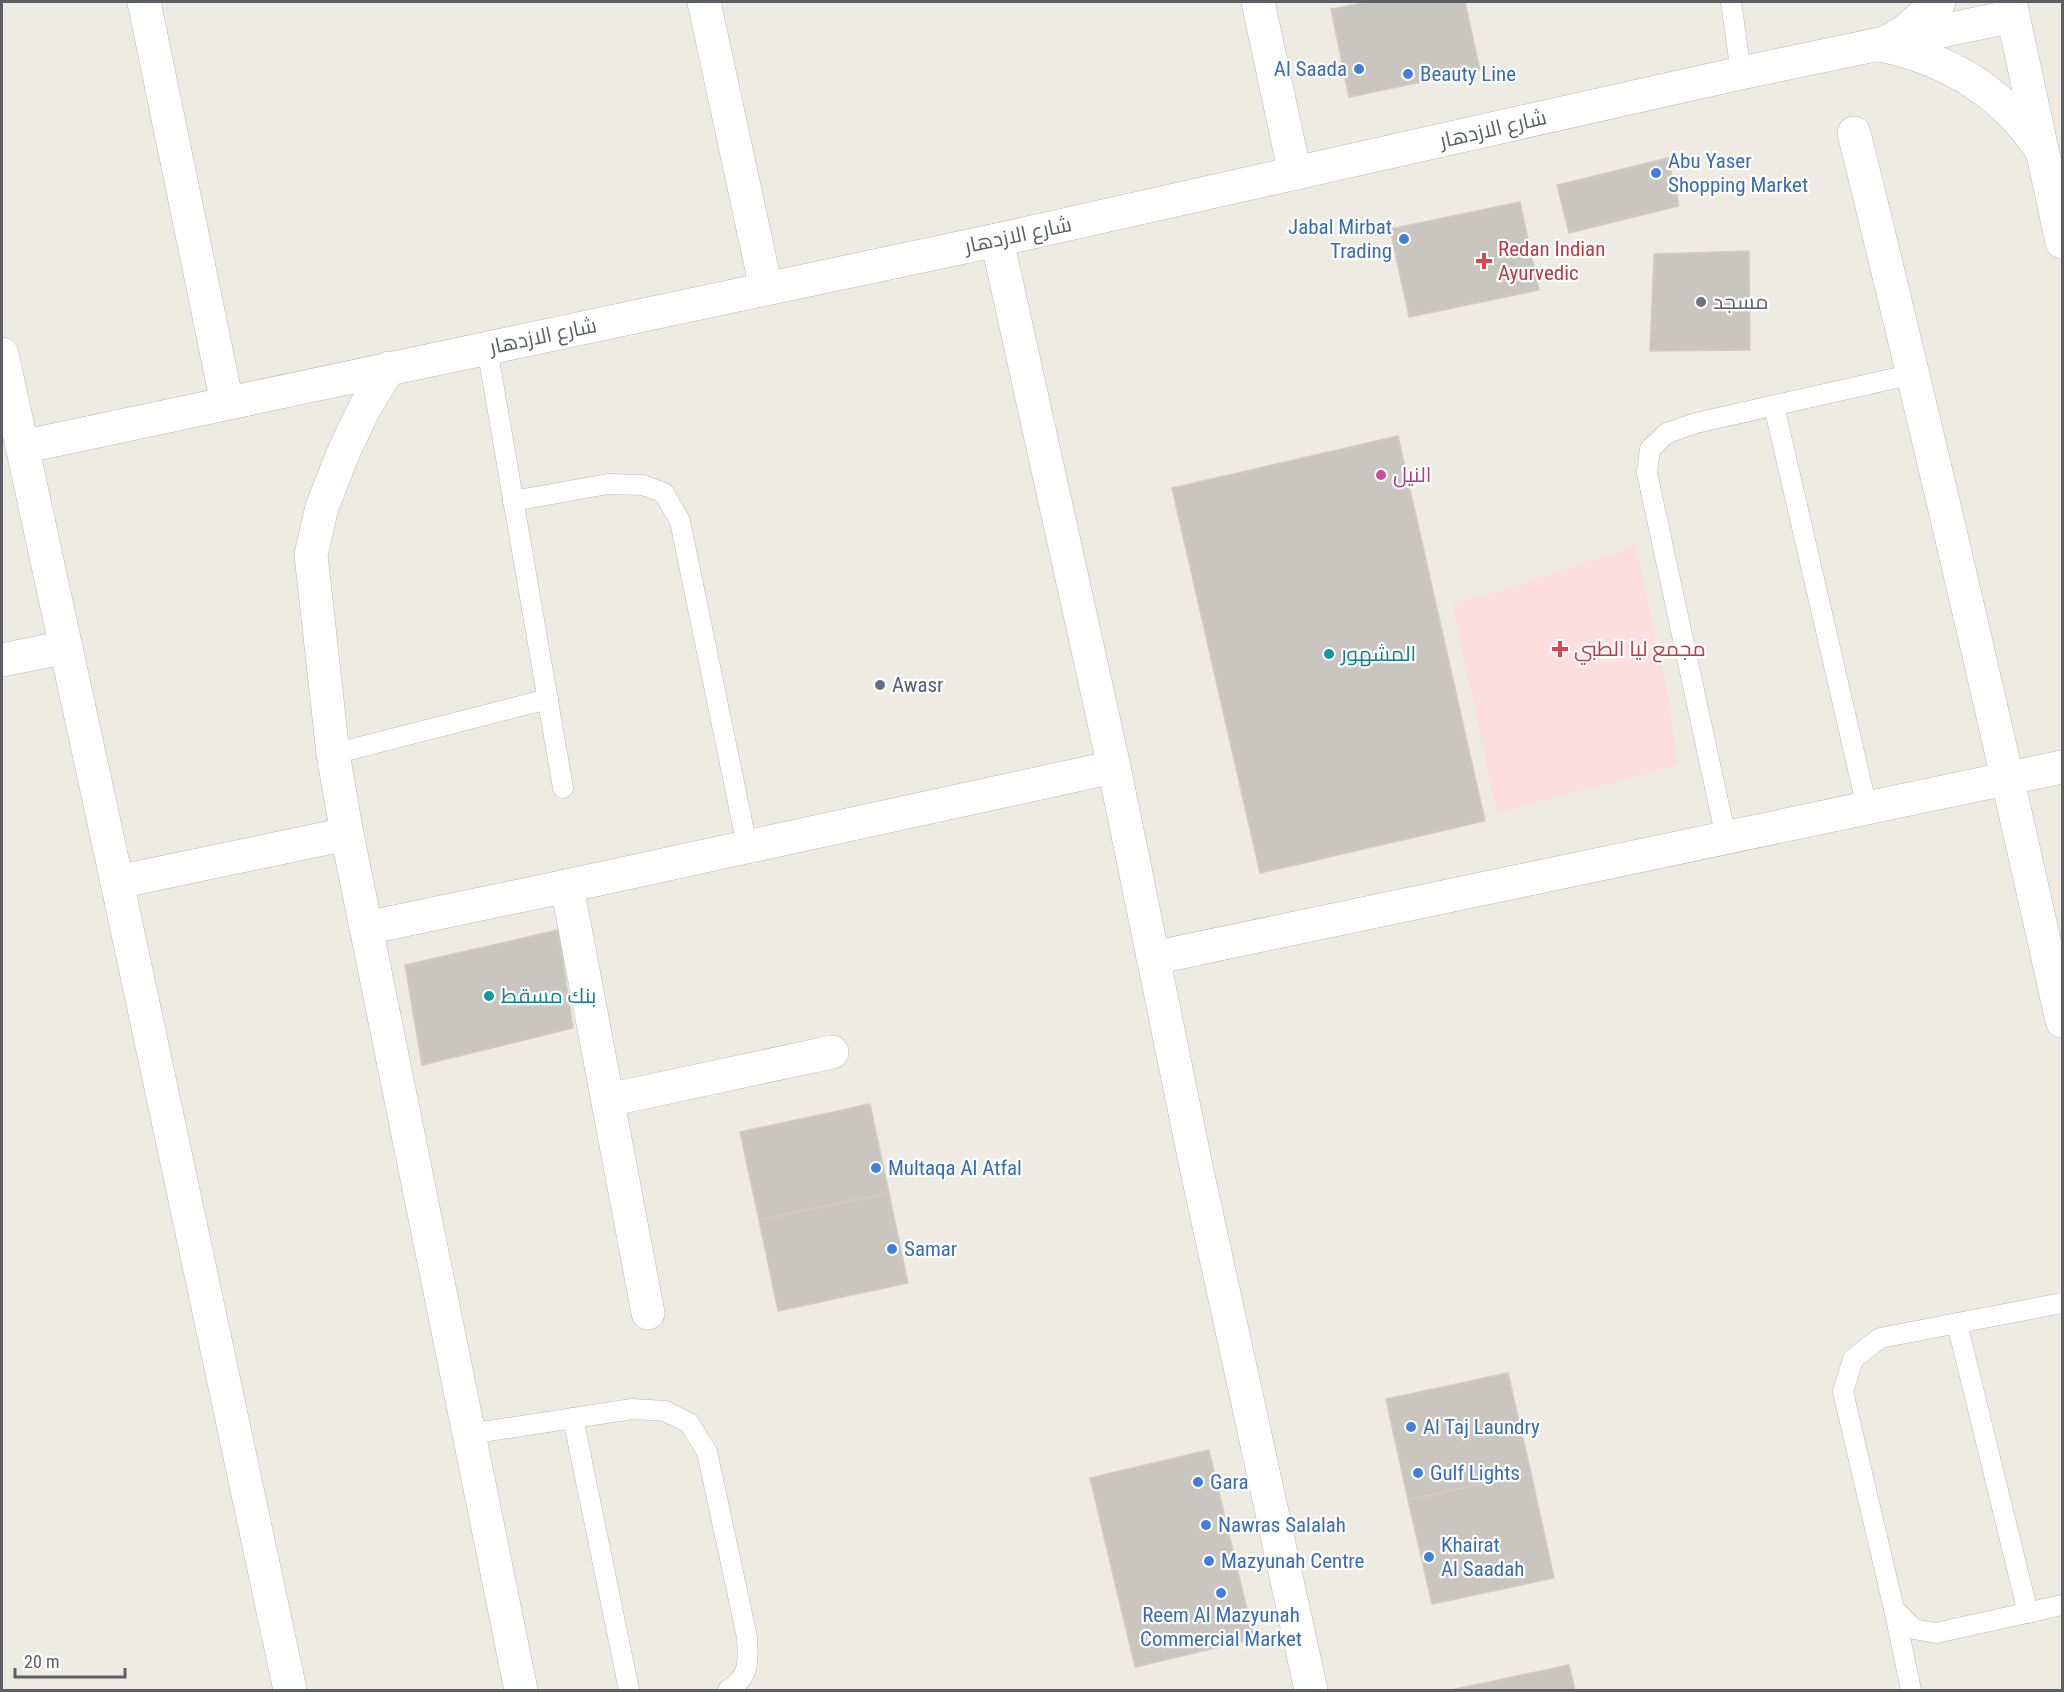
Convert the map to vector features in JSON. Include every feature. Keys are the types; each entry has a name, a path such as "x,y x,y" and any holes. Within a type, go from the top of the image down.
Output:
{"street":[{"path":"144,2 227,403"},
{"path":"704,2 766,288"},
{"path":"1258,2 1295,174"},
{"path":"1881,45 1904,32 1939,2"},
{"path":"2011,9 2062,242"},
{"name":"شارع الازدهار","path":"22,447 997,240 1741,73 1881,45 2011,9"},
{"path":"1881,45 1930,58 1974,81 2013,114 2030,133 2043,154"},
{"path":"1854,133 1914,374 2062,1021"},
{"path":"997,240 1114,767 1202,1194 1311,1690"},
{"path":"2,354 290,1690"},
{"path":"389,369 364,407 344,452 322,507 311,555 333,754 347,834 521,1690"},
{"path":"2,660 66,647"},
{"path":"366,928 1114,767"},
{"path":"1153,958 2062,767"},
{"path":"117,882 347,834"},
{"path":"567,886 648,1313"},
{"path":"608,1100 832,1052"}],"lane":[{"path":"1731,2 1741,73"},
{"path":"486,348 563,788"},
{"path":"1726,838 1647,473 1650,449 1667,433 1696,423 1914,374"},
{"path":"1774,406 1867,808"},
{"path":"513,501 608,484 643,485 664,493 680,521 747,846"},
{"path":"333,754 548,699"},
{"path":"1911,1690 1843,1392 1853,1359 1880,1338 2062,1303"},
{"path":"1957,1323 2028,1613"},
{"path":"469,1434 632,1409 664,1411 689,1422 707,1452 747,1637 748,1667 737,1685 728,1690"},
{"path":"573,1418 629,1690"},
{"path":"1894,1609 1914,1629 1936,1633 2062,1605"}],"shaded area":[{"name":"مجمع ليا الطبي","path":"1636,545 1668,695 1678,765 1497,813 1452,604 1501,591"}],"building":[{"path":"1368,2 1465,2 1480,70 1349,97 1331,9"},
{"path":"1668,158 1679,206 1569,233 1557,185"},
{"path":"1520,202 1539,290 1409,317 1390,229"},
{"name":"مسجد","path":"1749,251 1750,350 1650,351 1654,254"},
{"name":"المشهور","path":"1398,436 1485,821 1260,873 1172,488"},
{"name":"بنك مسقط","path":"558,930 573,1028 422,1065 405,965"},
{"path":"870,1104 889,1193 759,1220 740,1132"},
{"path":"889,1193 908,1283 778,1311 759,1220"},
{"path":"1508,1373 1531,1473 1408,1500 1386,1399"},
{"path":"1209,1450 1254,1639 1135,1667 1090,1478"},
{"path":"1531,1473 1554,1578 1432,1604 1408,1500"},
{"path":"1569,1665 1575,1690 1451,1690"}],"place":[{"name":"Al Saada","path":"1359,69"},
{"name":"Beauty Line","path":"1408,74"},
{"name":"Abu Yaser Shopping Market","path":"1656,173"},
{"name":"Jabal Mirbat Trading","path":"1404,239"},
{"name":"Redan Indian Ayurvedic","path":"1484,261"},
{"name":"مسجد","path":"1701,302"},
{"name":"النيل","path":"1381,475"},
{"name":"مجمع ليا الطبي","path":"1560,649"},
{"name":"المشهور","path":"1329,654"},
{"name":"Awasr","path":"880,685"},
{"name":"بنك مسقط","path":"489,996"},
{"name":"Multaqa Al Atfal","path":"876,1168"},
{"name":"Samar","path":"892,1249"},
{"name":"Al Taj Laundry","path":"1411,1427"},
{"name":"Gulf Lights","path":"1418,1473"},
{"name":"Gara","path":"1198,1482"},
{"name":"Nawras Salalah","path":"1206,1525"},
{"name":"Khairat Al Saadah","path":"1429,1557"},
{"name":"Mazyunah Centre","path":"1209,1561"},
{"name":"Reem Al Mazyunah Commercial Market","path":"1221,1593"}]}
